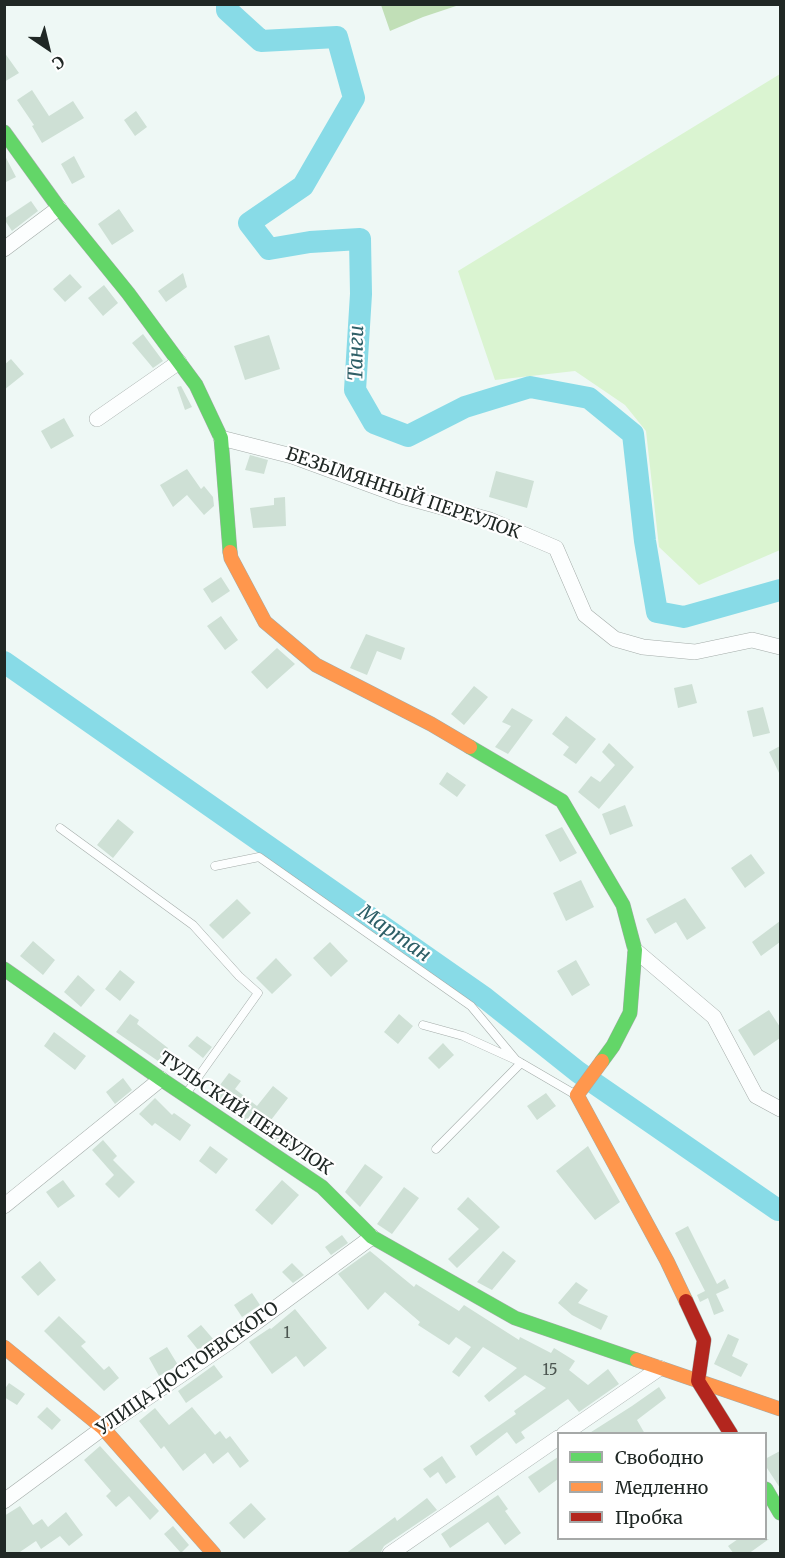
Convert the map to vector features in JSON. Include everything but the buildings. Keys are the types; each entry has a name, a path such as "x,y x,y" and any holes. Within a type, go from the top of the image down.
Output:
{"street":[{"path":"4,132 59,208 128,293 196,385 221,438 231,558 265,622 315,665 430,724 562,801 623,905 635,950 630,1013 613,1046 577,1095 667,1261 704,1340 698,1381 730,1432"},
{"path":"4,249 59,208"},
{"path":"98,419 179,362"},
{"name":"БЕЗЫМЯННЫЙ ПЕРЕУЛОК","path":"221,438 292,456 401,496 490,520 556,549 585,615 615,639 643,647 695,652 752,640 780,647"},
{"path":"635,950 714,1017 756,1096 780,1109"},
{"name":"ТУЛЬСКИЙ ПЕРЕУЛОК","path":"4,969 161,1079 322,1187 372,1237 515,1318 780,1409"},
{"path":"4,1206 161,1079"},
{"name":"УЛИЦА ДОСТОЕВСКОГО","path":"4,1501 103,1428 228,1344 372,1237"},
{"path":"4,1347 103,1428 214,1554"},
{"path":"567,1432 660,1368"},
{"path":"390,1554 557,1439"},
{"path":"767,1492 780,1513"}],"lane":[{"path":"60,828 193,925 239,976 258,993 185,1095"},
{"path":"215,866 259,857 471,1006 519,1062"},
{"path":"423,1025 464,1036 519,1062 577,1095"},
{"path":"436,1149 519,1062"}],"green space":[{"path":"381,4 459,5 390,31"},
{"path":"780,74 780,550 699,585 659,547 646,431 625,405 575,371 495,380 458,271"}],"waterway":[{"name":"Танги","path":"227,4 227,10 261,41 337,37 354,98 303,186 249,223 269,249 310,242 360,239 361,294 355,390 374,423 408,436 465,407 530,387 589,398 633,434 645,541 657,612 684,617 780,590"},
{"name":"Мартан","path":"4,662 485,998 578,1072 780,1210"}],"traffic: fast":[{"path":"4,132 59,208 128,293 196,385 221,438 230,552"},
{"path":"470,747 562,801 623,905 635,950 630,1013 613,1046 602,1061"},
{"path":"4,969 161,1079 322,1187 372,1237 515,1318 637,1360"},
{"path":"767,1491 780,1513"}],"traffic: slow":[{"path":"230,552 265,622 316,665 431,724 470,747"},
{"path":"602,1061 577,1095 667,1261 686,1301"},
{"path":"4,1347 103,1428 214,1554"},
{"path":"637,1360 780,1409"}],"traffic: jam":[{"path":"686,1301 704,1340 698,1381 730,1432"}]}
